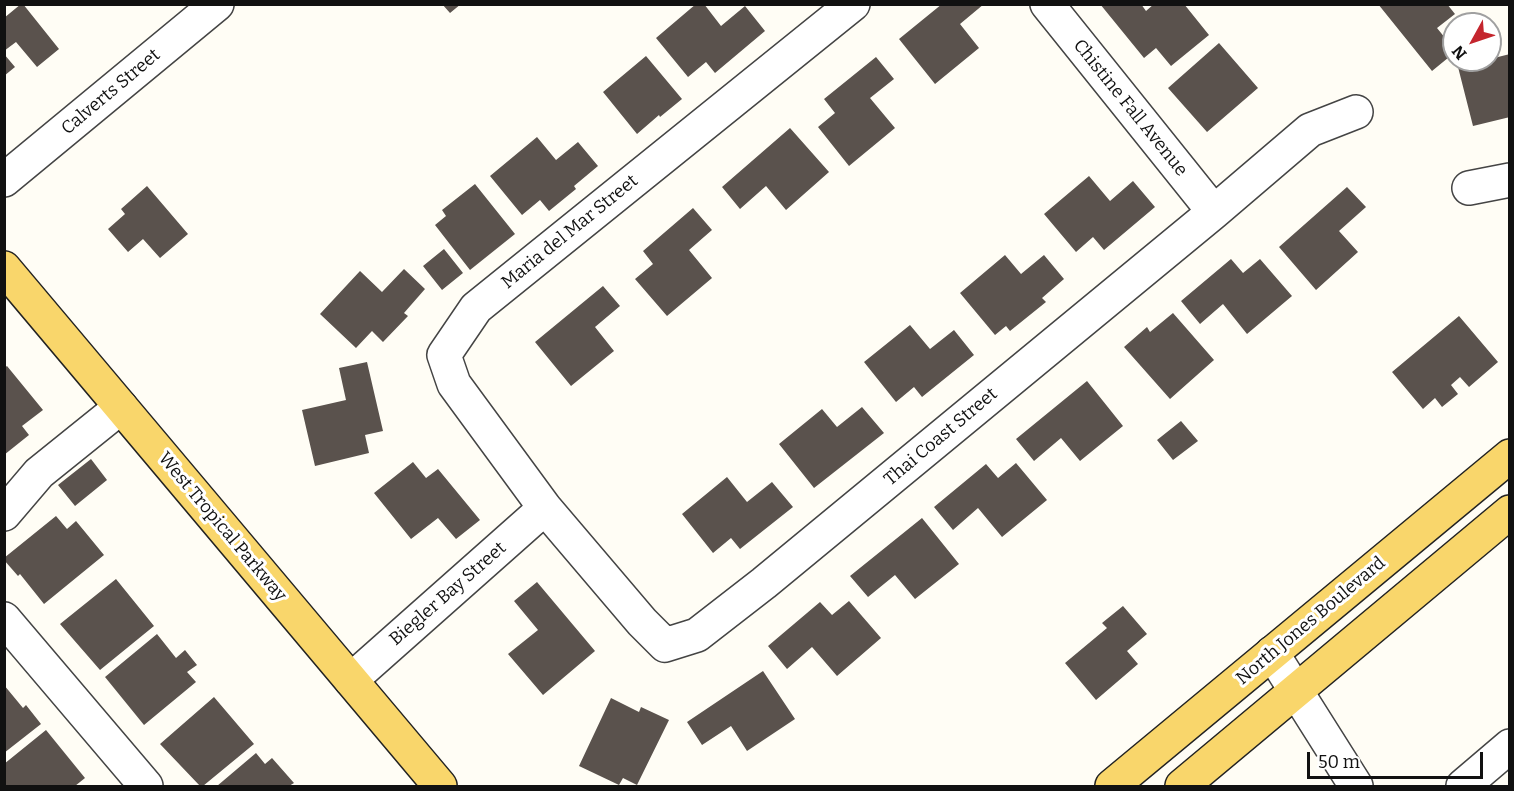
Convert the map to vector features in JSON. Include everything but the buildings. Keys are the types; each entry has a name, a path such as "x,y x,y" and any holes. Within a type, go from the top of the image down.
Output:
{"main road":[{"name":"West Tropical Parkway","path":"4,268 440,786"},
{"name":"North Jones Boulevard","path":"1112,786 1509,456"},
{"path":"1182,786 1509,512"}],"street":[{"name":"Calverts Street","path":"4,180 217,4"},
{"name":"Maria del Mar Street","path":"545,508 454,384 444,355 476,308 853,4"},
{"name":"Chistine Fall Avenue","path":"1047,4 1214,212"},
{"name":"Thai Coast Street","path":"545,508 642,622 665,645 697,635 764,583 1214,212 1310,130 1356,112"},
{"path":"1469,188 1509,180"},
{"path":"4,514 39,473 121,407"},
{"name":"Biegler Bay Street","path":"351,680 545,508"},
{"path":"4,619 146,786"},
{"path":"1272,653 1356,786"},
{"path":"1463,786 1509,746"}]}
